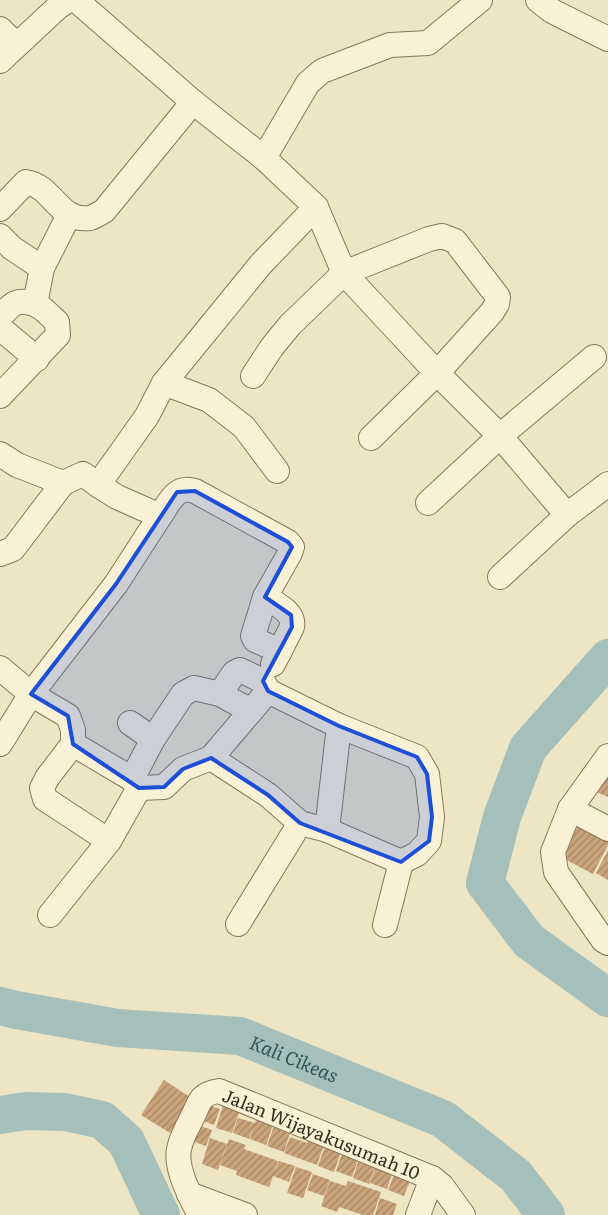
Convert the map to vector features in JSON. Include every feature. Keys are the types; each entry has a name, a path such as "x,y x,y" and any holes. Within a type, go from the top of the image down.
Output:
{"street":[{"path":"5,45 69,0"},
{"path":"76,0 193,102 264,158 316,207 344,273 437,373 500,436 567,515"},
{"path":"264,158 308,83 322,71 390,45 428,43 480,0"},
{"path":"538,0 552,11 608,39"},
{"path":"0,209 26,182 36,183 69,215 90,218 104,211 193,102"},
{"path":"98,485 146,416 164,383 261,264 316,207"},
{"path":"35,304 42,268 69,215"},
{"path":"0,236 12,248 42,268"},
{"path":"253,376 272,347 290,325 344,273 429,239 442,236 455,241 498,297 497,304 437,373 371,438"},
{"path":"0,317 13,304 24,300 44,309 57,322 59,328 58,336 0,396"},
{"path":"0,328 37,359"},
{"path":"428,503 500,436 594,357"},
{"path":"164,383 209,400 244,427 277,471"},
{"path":"0,454 17,465 62,483"},
{"path":"0,554 13,548 62,483 83,474 118,497 160,516"},
{"path":"500,577 567,515 608,484"},
{"path":"0,744 31,694 116,584 177,492 186,488 195,491 288,542 292,547 265,597 252,636 255,640 280,651"},
{"path":"73,744 136,784 164,787 182,769 211,758 251,711 266,686 292,627 293,620 291,615 265,597"},
{"path":"0,668 31,694 68,716 73,730 73,744 47,778 42,788 45,799 109,841"},
{"path":"220,694 234,672 240,670 339,726 417,757 426,774 432,817 429,841 417,854 401,862 385,925"},
{"path":"50,915 109,841 136,784 153,739 183,694 194,688 220,694 251,711"},
{"path":"130,723 153,739"},
{"path":"327,830 339,726"},
{"path":"608,756 570,809 553,852 556,872 603,940 608,943"},
{"path":"211,758 268,795 300,823 327,830 401,862"},
{"path":"570,809 608,829"},
{"path":"238,924 300,823"},
{"name":"Jalan Wijayakusumah 10","path":"200,1215 189,1194 181,1170 179,1150 201,1098 210,1093 219,1092 432,1178 442,1186 463,1215"},
{"path":"418,1215 432,1178"},
{"path":"189,1194 246,1215"}],"highlighted area":[{"path":"195,491 288,542 292,547 265,597 291,615 292,627 263,681 268,691 339,726 417,757 427,774 432,817 429,841 401,862 300,823 268,795 211,758 183,769 164,787 139,788 73,744 68,716 31,694 116,584 177,492"}],"building":[{"path":"608,765 608,797 592,790"},
{"path":"578,825 608,841 608,845 593,874 561,857"},
{"path":"608,850 608,880 596,873"},
{"path":"164,1080 193,1099 170,1133 141,1115"},
{"path":"224,1102 241,1107 232,1133 216,1128"},
{"path":"204,1104 220,1109 214,1125 198,1119"},
{"path":"258,1113 275,1119 266,1145 250,1139 253,1128 249,1139 233,1133 238,1118 255,1123"},
{"path":"276,1120 292,1126 284,1152 267,1146"},
{"path":"195,1124 212,1130 206,1146 189,1140"},
{"path":"310,1133 326,1139 317,1165 284,1153 290,1137 307,1143"},
{"path":"210,1138 227,1144 218,1170 202,1164"},
{"path":"229,1139 246,1145 244,1149 278,1161 274,1171 279,1161 295,1166 289,1182 273,1176 269,1187 236,1175 237,1171 220,1165"},
{"path":"327,1140 343,1146 334,1172 318,1166"},
{"path":"345,1145 361,1151 352,1177 336,1171"},
{"path":"358,1162 375,1168 369,1184 353,1178"},
{"path":"296,1167 312,1172 303,1198 287,1193"},
{"path":"376,1167 392,1173 387,1189 370,1183"},
{"path":"313,1174 330,1180 324,1196 307,1190"},
{"path":"394,1175 410,1181 404,1196 388,1190"},
{"path":"330,1181 346,1186 348,1181 381,1192 373,1215 363,1215 339,1207 337,1212 321,1206"},
{"path":"380,1198 397,1204 393,1215 375,1215"}],"waterway":[{"name":"Kali Cikeas","path":"608,658 528,748 502,817 485,883 529,941 608,998"},
{"name":"Kali Cikeas","path":"0,1006 118,1028 240,1036 443,1119 516,1176 546,1215"},
{"name":"Kali Cikeas","path":"0,1115 26,1111 65,1112 102,1120 126,1141 161,1215"}]}
